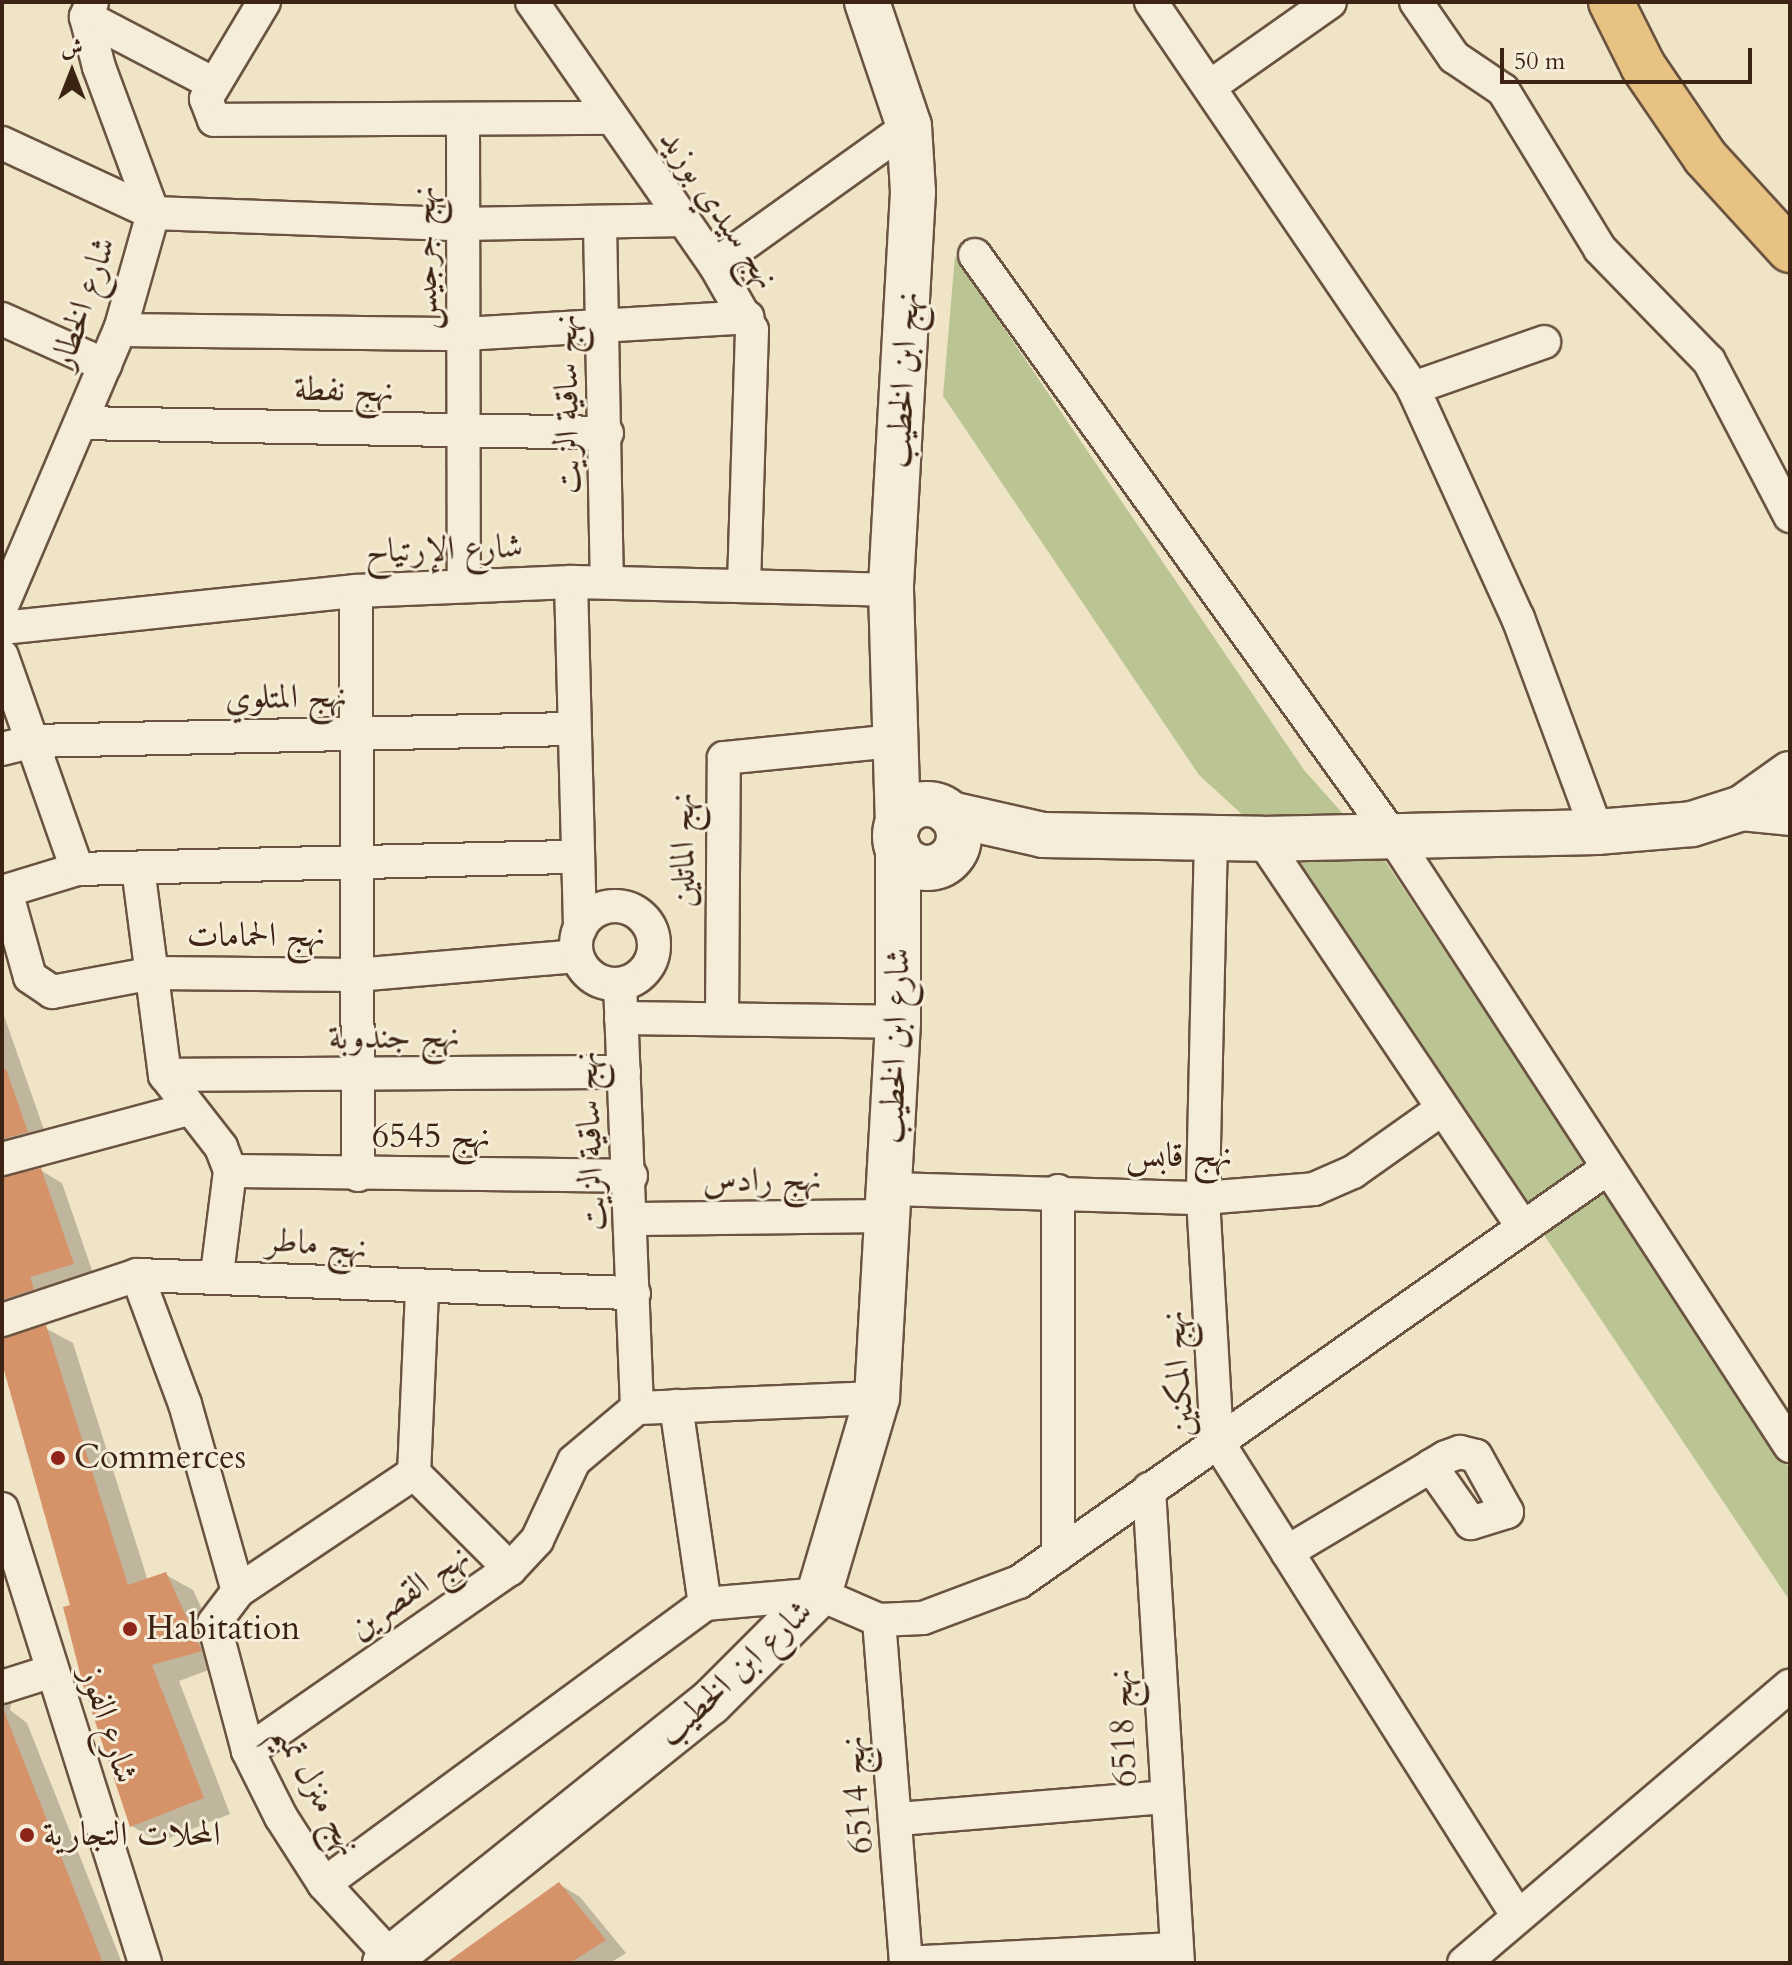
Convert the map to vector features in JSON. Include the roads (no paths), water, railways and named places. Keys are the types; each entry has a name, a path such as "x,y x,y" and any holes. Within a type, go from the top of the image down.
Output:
{"highway":[{"path":"1611,2 1643,66 1705,157 1790,250"}],"street":[{"path":"264,2 214,84 206,106 222,123 611,118"},
{"name":"نهج سيدي بوزيد","path":"532,2 715,265 747,317 756,357 744,583"},
{"name":"نهج ابن الخطيب","path":"867,2 909,126 913,192 891,590 899,928"},
{"path":"1151,2 1212,85 1413,388 1518,618 1597,832"},
{"path":"1212,85 1330,2"},
{"path":"1416,2 1454,57 1503,90 1600,249 1709,361 1790,516"},
{"name":"شارع الخطار","path":"89,10 214,84"},
{"name":"شارع الخطار","path":"2,606 120,330 153,213 89,10"},
{"name":"نهج جرجيس","path":"463,121 459,224 464,334 464,586"},
{"path":"715,265 909,126"},
{"path":"2,143 153,213 459,224 600,224 684,220"},
{"name":"نهج ساقية الزيت","path":"600,224 605,330 607,582"},
{"path":"975,255 1393,837 1605,1170 1790,1446"},
{"path":"120,330 464,334 605,330 747,317"},
{"path":"2,319 105,365"},
{"path":"1413,388 1544,342"},
{"name":"نهج نفطة","path":"81,423 607,433"},
{"path":"571,582 578,942 598,980 620,984 651,961 647,923 612,906 578,942"},
{"name":"شارع الإرتياح","path":"2,628 356,591 464,586 571,582 744,583 891,590"},
{"path":"356,591 354,734 358,1175"},
{"path":"2,656 77,869"},
{"name":"نهج المتلوي","path":"2,749 33,741 572,729"},
{"path":"895,753 945,810 960,836 899,928"},
{"name":"نهج الماتلين","path":"722,1019 724,758 895,753"},
{"path":"1043,835 945,862 915,866 898,836 915,806 945,810 1043,835 1262,839 1597,832 1692,824 1742,808 1790,774"},
{"path":"1742,808 1790,813"},
{"name":"نهج المكنين","path":"1211,837 1203,1198 1217,1441 1517,1915"},
{"path":"1262,839 1523,1227"},
{"path":"4,892 77,869 355,865 575,857"},
{"path":"138,868 165,1075 221,1147 230,1171 217,1274"},
{"name":"نهج الحمامات","path":"4,892 37,987 52,992 154,973 356,975 578,942"},
{"name":"شارع ابن الخطيب","path":"389,1961 710,1703 819,1594 877,1398 891,1202 899,928"},
{"name":"نهج ساقية الزيت","path":"620,984 634,1293"},
{"path":"621,1018 898,1022"},
{"name":"نهج جندوبة","path":"165,1075 624,1072"},
{"path":"2,1159 189,1109"},
{"name":"نهج قابس","path":"891,1202 1058,1191 1203,1198 1326,1186 1442,1109"},
{"path":"324,1884 705,1604 819,1594 879,1620 923,1618 995,1595 1058,1555 1605,1170"},
{"name":"نهج 6545","path":"230,1171 358,1175 631,1176"},
{"path":"1058,1191 1058,1555"},
{"name":"نهج رادس","path":"633,1219 891,1202"},
{"name":"نهج ماطر","path":"2,1320 137,1275 217,1274 422,1291 634,1293"},
{"path":"137,1275 185,1404 238,1591 414,1473"},
{"path":"422,1291 414,1473 510,1569"},
{"path":"634,1293 637,1408 877,1398"},
{"path":"676,1406 705,1604"},
{"name":"نهج القصرين","path":"248,1751 510,1569 537,1540 574,1461 637,1408"},
{"path":"1287,1552 1431,1466"},
{"name":"نهج 6518","path":"1149,1489 1164,1797 1177,1956"},
{"name":"شارع الفوز","path":"2,1509 145,1963"},
{"name":"نهج منزل تميم","path":"238,1591 221,1606 214,1637 248,1751 324,1884 389,1961"},
{"name":"نهج 6514","path":"879,1620 899,1819 906,1963"},
{"path":"2,1687 52,1671"},
{"path":"1464,1963 1790,1686"},
{"path":"899,1819 1164,1797"},
{"path":"906,1963 1177,1956"}],"place":[{"name":"Commerces","path":"58,1458"},
{"name":"Habitation","path":"130,1629"},
{"name":"المحلات التجارية","path":"27,1835"}]}
